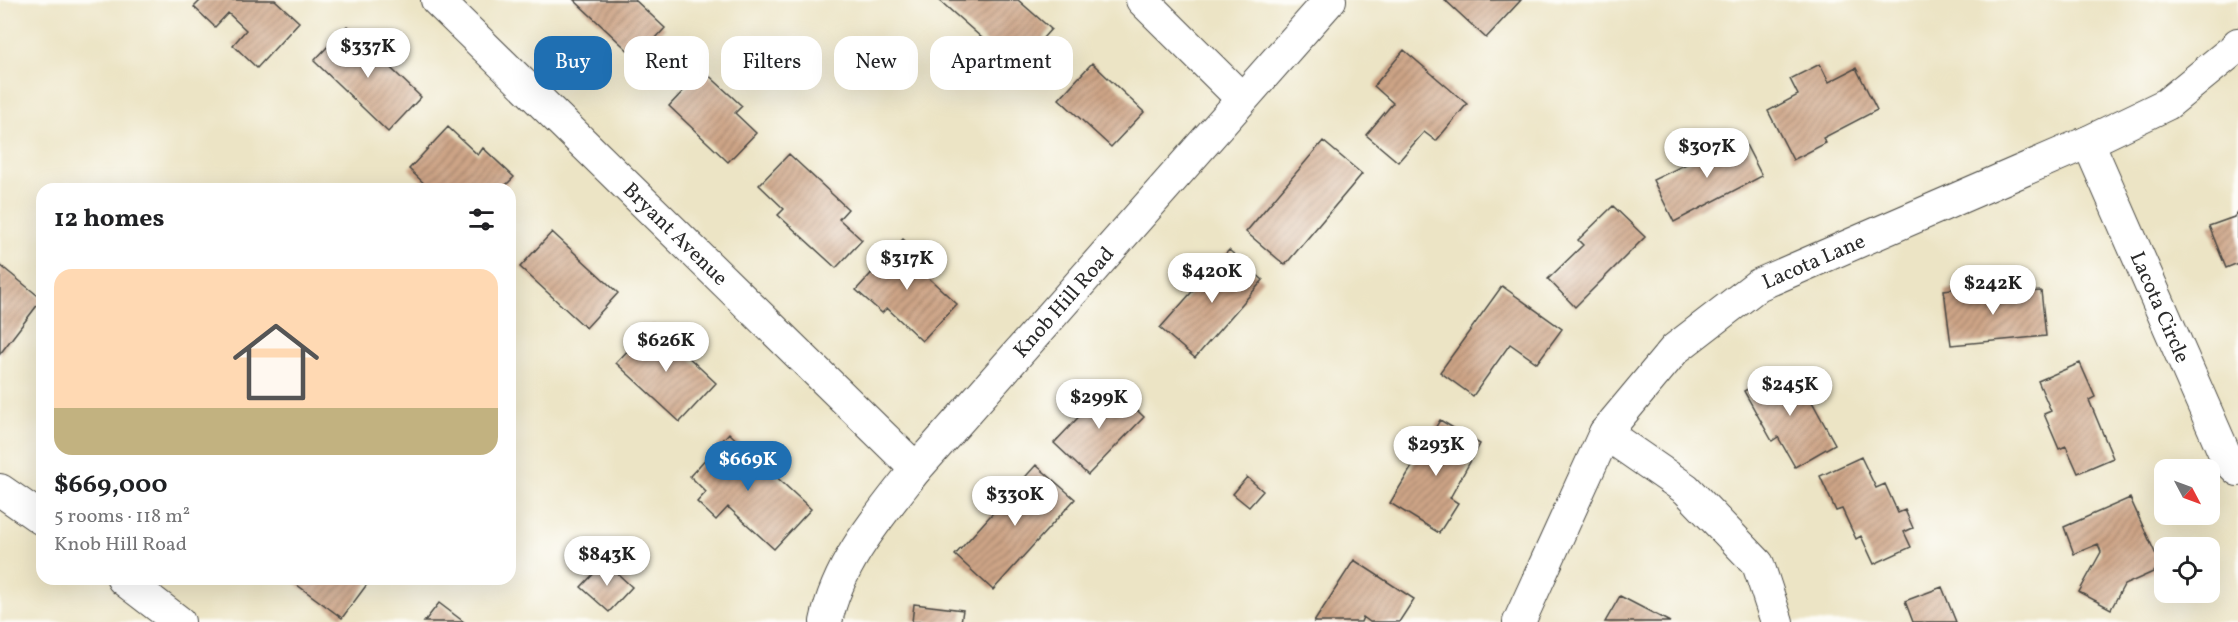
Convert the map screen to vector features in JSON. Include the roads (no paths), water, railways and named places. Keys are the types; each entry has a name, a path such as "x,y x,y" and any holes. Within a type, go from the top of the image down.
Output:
{"street":[{"name":"Bryant Avenue","path":"437,0 916,469"},
{"path":"1142,0 1242,99"},
{"name":"Knob Hill Road","path":"826,622 830,602 861,540 916,469 1330,0"},
{"name":"Lacota Lane","path":"1519,622 1605,433 1675,348 1758,285 2168,105 2238,44"},
{"name":"Lacota Circle","path":"2088,142 2227,459 2238,470"},
{"path":"1605,433 1686,489 1758,564 1777,622"},
{"path":"0,490 36,515"},
{"path":"131,585 179,622"}]}
